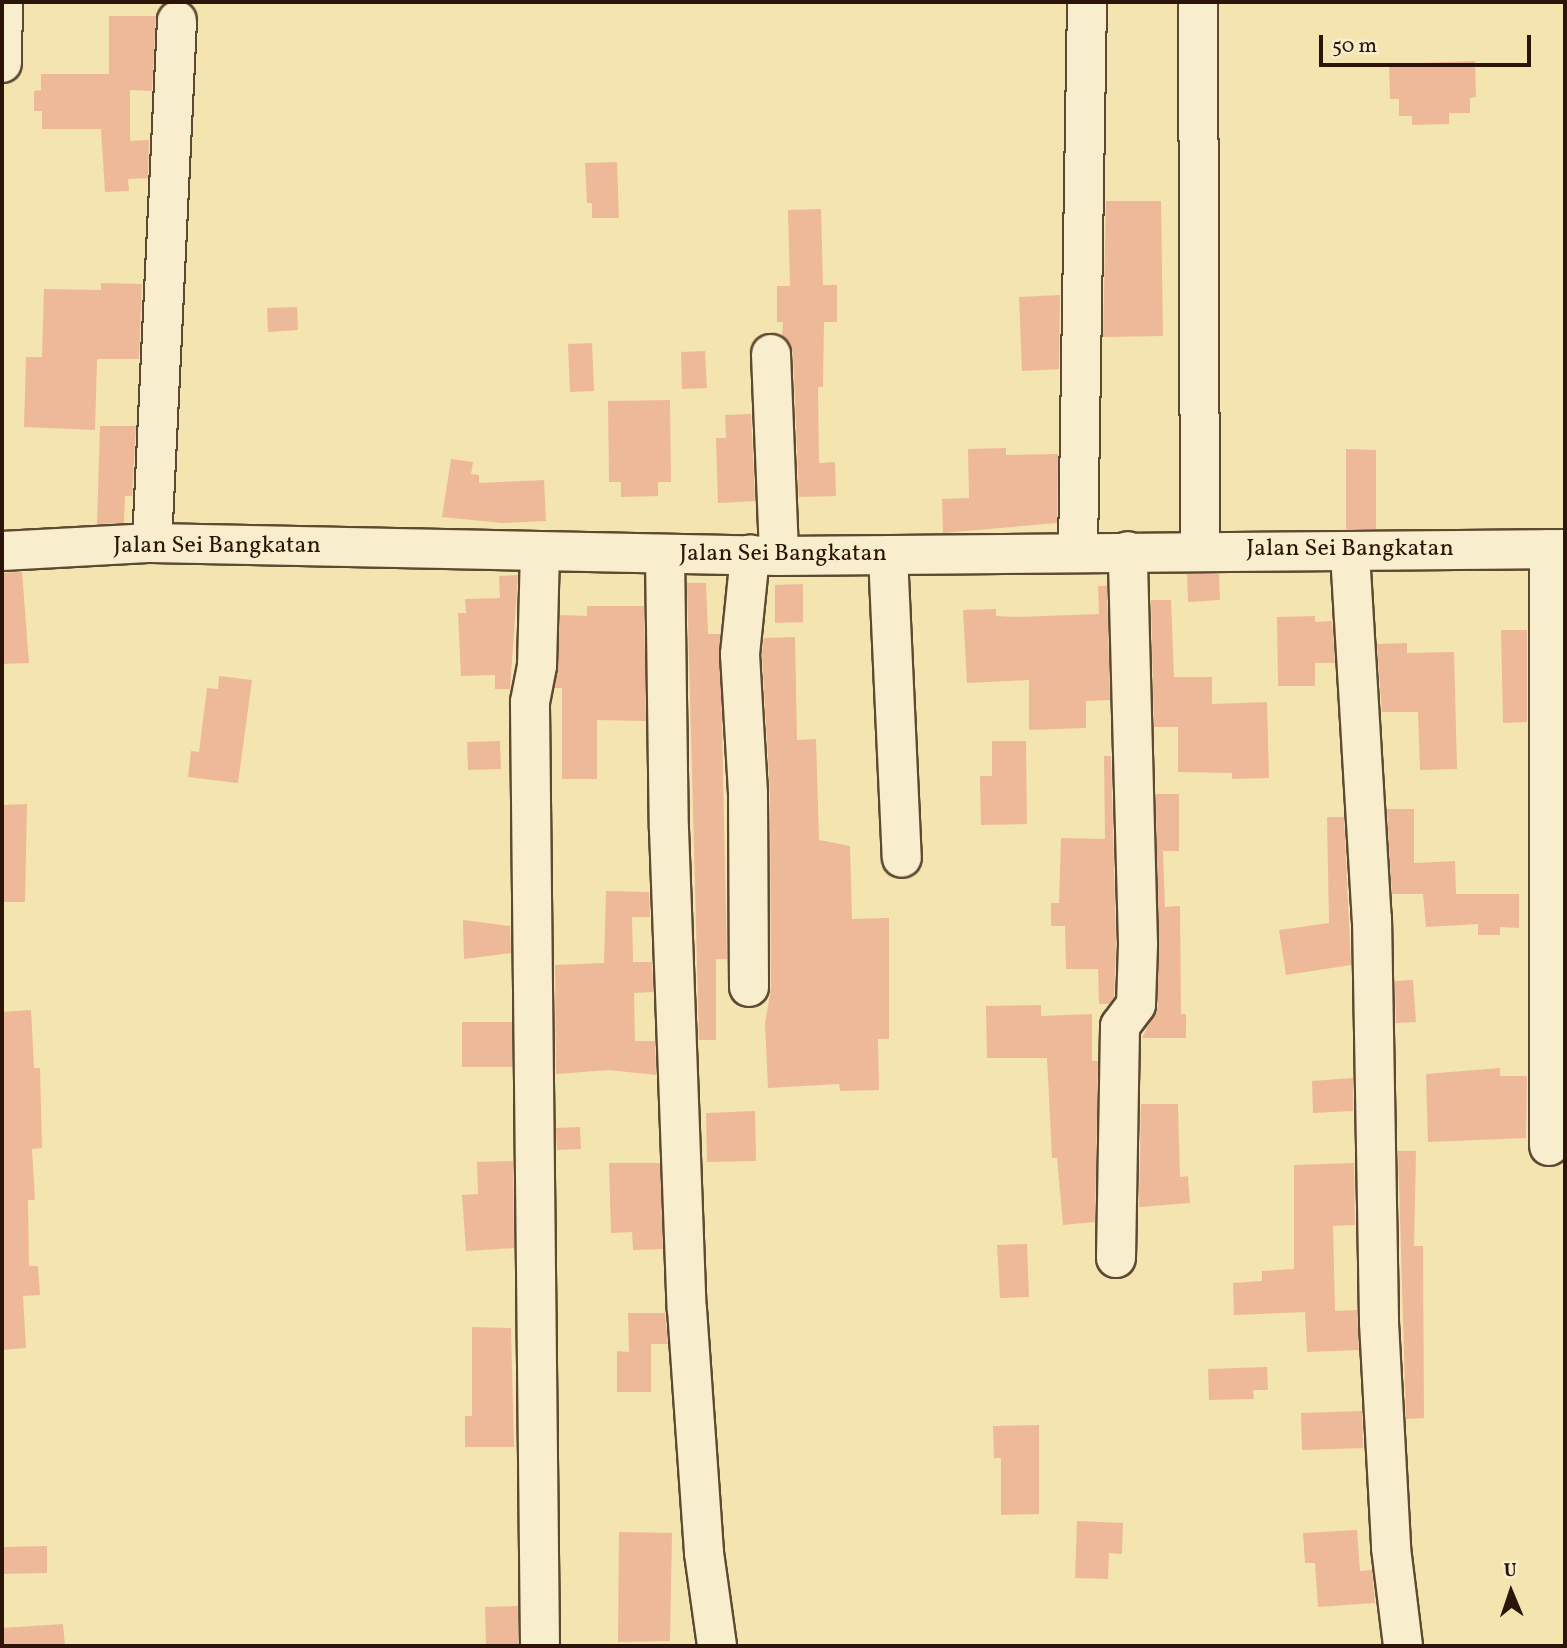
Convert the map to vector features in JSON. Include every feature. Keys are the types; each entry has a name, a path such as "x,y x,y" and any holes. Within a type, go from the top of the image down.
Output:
{"street":[{"path":"2,63 3,2"},
{"path":"1078,550 1087,2"},
{"path":"1198,2 1200,550"},
{"path":"152,543 177,21"},
{"path":"749,986 748,793 740,654 765,556 771,354"},
{"name":"Jalan Sei Bangkatan","path":"2,551 152,543 765,556 1078,550 1350,553 1557,549"},
{"path":"1549,1146 1557,549"},
{"path":"1116,1258 1119,1038 1120,1026 1136,1005 1138,944 1128,551"},
{"path":"540,553 537,666 530,702 540,1646"},
{"path":"1350,553 1372,918 1379,1323 1391,1548 1403,1646"},
{"path":"665,555 669,829 687,1309 704,1553 717,1646"},
{"path":"888,555 902,858"}],"building":[{"path":"109,16 156,16 152,91 130,90 130,141 149,140 148,178 128,179 129,191 105,192 101,129 42,129 42,111 34,111 34,91 41,90 41,74 109,74"},
{"path":"1475,61 1476,97 1470,98 1470,113 1449,113 1449,124 1412,125 1412,116 1399,116 1399,99 1390,99 1389,64"},
{"path":"617,162 619,218 592,218 592,203 587,203 585,163"},
{"path":"1106,201 1161,201 1163,336 1103,337"},
{"path":"821,209 823,285 837,285 837,322 824,322 823,387 818,387 819,463 835,462 836,496 799,497 793,353 782,336 783,322 777,322 777,286 790,286 788,210"},
{"path":"101,283 142,284 139,359 97,359 95,430 24,427 26,357 42,357 44,289 101,290"},
{"path":"1060,295 1059,369 1022,371 1019,297"},
{"path":"297,307 298,330 268,332 267,308"},
{"path":"592,343 594,391 570,392 568,344"},
{"path":"705,351 707,388 682,389 681,352"},
{"path":"670,400 671,482 658,482 658,496 621,497 621,482 609,482 608,401"},
{"path":"751,414 755,501 718,503 716,438 726,438 725,415"},
{"path":"100,426 136,426 132,496 125,496 124,523 97,524"},
{"path":"1006,448 1006,455 1058,454 1057,523 943,533 942,499 969,498 968,449"},
{"path":"1346,449 1376,450 1376,529 1346,529"},
{"path":"451,459 473,462 471,474 479,475 479,483 544,480 546,521 502,523 442,517"},
{"path":"22,572 29,663 2,664 2,573"},
{"path":"1187,574 1219,574 1220,600 1188,602"},
{"path":"518,575 510,689 495,689 495,675 461,676 458,613 466,613 465,599 500,598 499,576"},
{"path":"687,583 706,583 708,634 720,634 727,959 716,959 716,1040 699,1040"},
{"path":"803,584 803,622 775,623 775,585"},
{"path":"1098,586 1107,586 1110,700 1086,701 1086,728 1029,730 1029,680 967,683 963,610 996,609 996,616 1017,617 1099,614"},
{"path":"1151,600 1171,600 1174,677 1212,677 1212,704 1267,702 1269,778 1232,779 1232,773 1178,772 1178,727 1154,727"},
{"path":"587,606 644,606 646,721 597,720 597,779 562,779 562,688 555,688 560,615 587,616"},
{"path":"1315,616 1315,622 1332,621 1335,663 1315,663 1315,686 1278,686 1277,617"},
{"path":"1501,630 1527,630 1527,722 1503,723"},
{"path":"795,637 797,740 816,739 819,840 850,846 852,919 889,918 889,1039 878,1039 879,1090 840,1091 839,1084 768,1088 765,1024 771,987 770,793 762,654 764,638"},
{"path":"1407,643 1407,653 1454,652 1457,769 1420,770 1418,712 1382,712 1377,644"},
{"path":"219,676 252,680 238,783 188,777 191,751 199,752 207,688 218,689"},
{"path":"500,741 501,769 468,770 467,742"},
{"path":"992,741 1026,741 1027,824 981,825 980,776 992,776"},
{"path":"1104,756 1111,756 1116,944 1114,997 1109,1004 1099,1004 1098,969 1066,969 1065,926 1051,926 1051,903 1059,903 1061,838 1105,839"},
{"path":"1156,794 1179,794 1179,851 1163,851 1165,907 1180,906 1181,1014 1186,1014 1186,1038 1142,1038 1158,1006"},
{"path":"27,804 25,902 2,902 2,805"},
{"path":"1387,809 1414,809 1414,863 1455,861 1456,894 1519,894 1519,928 1500,927 1500,935 1478,935 1478,924 1426,927 1423,894 1392,894"},
{"path":"1327,817 1344,817 1351,965 1286,975 1279,930 1329,923"},
{"path":"606,891 649,892 650,917 632,917 633,962 652,962 653,992 634,993 635,1041 655,1041 656,1075 609,1070 556,1074 555,965 604,963"},
{"path":"463,920 510,926 511,953 464,959"},
{"path":"1413,980 1416,1022 1396,1023 1395,981"},
{"path":"1041,1005 1041,1016 1092,1014 1092,1061 1098,1061 1095,1222 1063,1225 1057,1158 1052,1158 1047,1058 987,1058 986,1006"},
{"path":"31,1010 34,1068 40,1068 42,1148 32,1149 35,1200 28,1200 29,1266 38,1266 40,1295 23,1296 26,1348 2,1350 2,1012"},
{"path":"462,1022 512,1022 512,1067 462,1067"},
{"path":"1500,1068 1500,1076 1527,1076 1526,1138 1428,1142 1426,1074"},
{"path":"1353,1078 1353,1111 1313,1113 1312,1081"},
{"path":"1141,1104 1178,1104 1180,1177 1188,1176 1190,1203 1139,1207"},
{"path":"755,1111 756,1161 707,1162 706,1113"},
{"path":"580,1127 581,1149 557,1150 556,1128"},
{"path":"1398,1151 1416,1151 1414,1246 1423,1246 1424,1418 1406,1419"},
{"path":"513,1161 514,1248 466,1251 462,1195 478,1194 477,1162"},
{"path":"609,1163 660,1163 663,1249 633,1250 632,1232 611,1233"},
{"path":"1354,1163 1355,1225 1333,1226 1335,1311 1357,1310 1359,1350 1307,1352 1305,1312 1234,1315 1233,1283 1262,1281 1262,1271 1294,1269 1294,1165"},
{"path":"1027,1244 1029,1297 1000,1298 997,1245"},
{"path":"628,1313 665,1313 668,1344 651,1344 651,1392 617,1392 617,1351 629,1352"},
{"path":"472,1327 511,1328 514,1447 465,1447 465,1416 472,1416"},
{"path":"1267,1367 1268,1390 1253,1390 1254,1399 1209,1400 1208,1369"},
{"path":"1362,1411 1363,1448 1302,1450 1301,1413"},
{"path":"1039,1425 1039,1514 1001,1515 1001,1458 994,1458 993,1426"},
{"path":"1077,1521 1123,1523 1122,1554 1109,1553 1108,1579 1075,1578"},
{"path":"1357,1530 1360,1571 1372,1570 1375,1603 1318,1607 1315,1563 1305,1563 1303,1533"},
{"path":"619,1532 672,1533 670,1641 618,1642"},
{"path":"47,1546 47,1573 2,1574 2,1547"},
{"path":"518,1606 518,1645 486,1646 485,1607"},
{"path":"63,1624 65,1646 2,1646 2,1628"}]}
